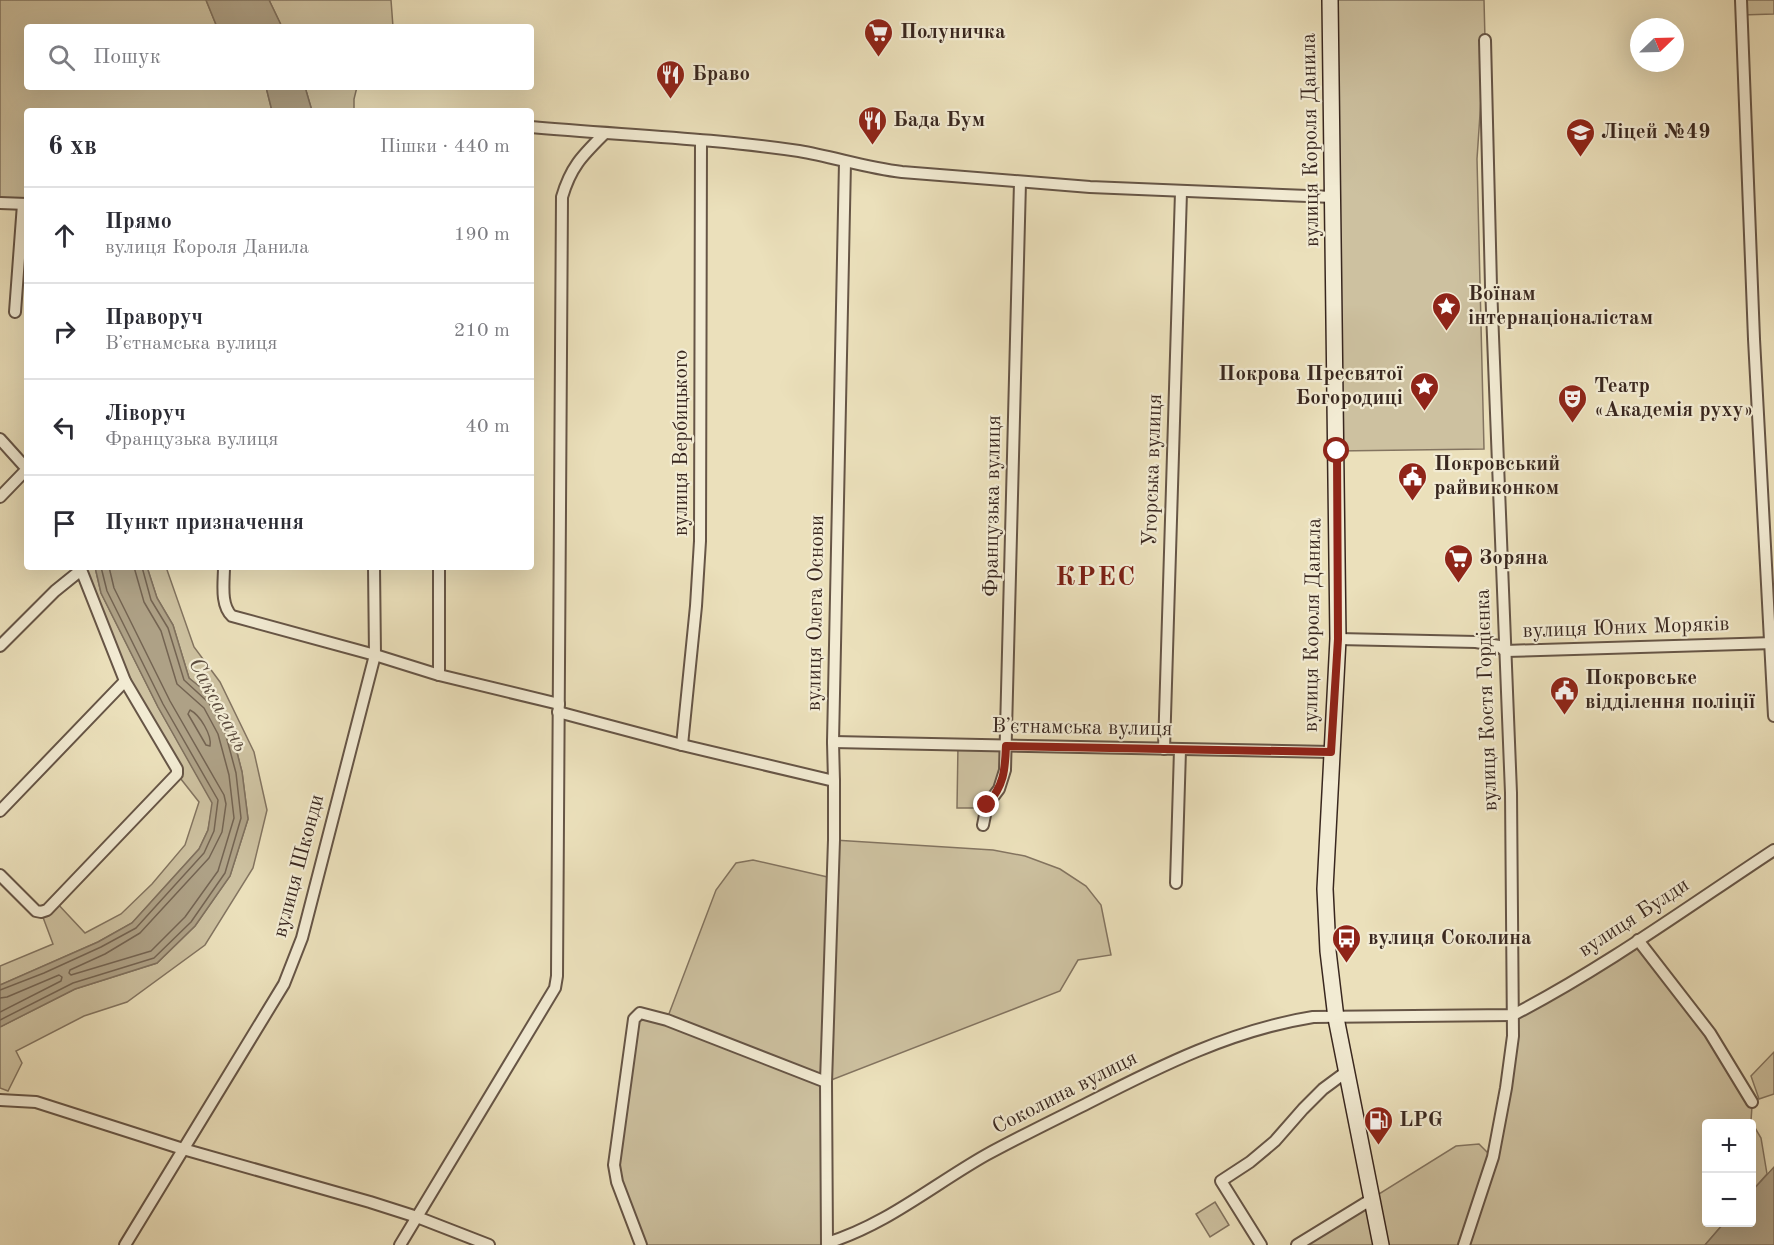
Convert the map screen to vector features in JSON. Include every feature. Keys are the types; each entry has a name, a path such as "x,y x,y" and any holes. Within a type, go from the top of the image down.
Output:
{"main road":[{"name":"вулиця Короля Данила","path":"1330,0 1338,639 1325,889 1328,951 1336,1018 1381,1245"}],"street":[{"path":"1741,0 1754,349 1772,643 1774,716"},
{"name":"вулиця Костя Гордієнка","path":"1464,1245 1493,1157 1509,1069 1513,1015 1511,793 1485,40"},
{"path":"534,127 798,151 875,169 902,172 1181,192 1333,197"},
{"path":"400,1245 555,988 557,976 562,197 567,177 582,156 605,133"},
{"name":"вулиця Вербицького","path":"682,745 700,541 701,141"},
{"name":"вулиця Олега Основи","path":"827,1244 826,1082 834,840 833,742 845,162"},
{"name":"Французька вулиця","path":"983,825 987,805 999,789 1005,770 1020,182"},
{"name":"Угорська вулиця","path":"1164,749 1181,192"},
{"path":"0,203 24,204"},
{"path":"15,312 24,215"},
{"path":"0,439 24,466"},
{"path":"0,498 24,472"},
{"path":"0,646 79,570"},
{"path":"0,875 36,911 46,910 177,774 177,769 125,681 82,570"},
{"path":"224,570 224,605 232,616 375,654 439,675 682,745 834,781"},
{"name":"вулиця Шконди","path":"125,1245 284,984 294,960 305,927 375,654 374,570"},
{"path":"439,570 439,675"},
{"name":"вулиця Юних Моряків","path":"1338,639 1476,642 1499,646 1505,651 1772,643"},
{"path":"0,811 125,681"},
{"name":"Вʼєтнамська вулиця","path":"833,742 1331,752"},
{"path":"1176,883 1180,750"},
{"name":"вулиця Булди","path":"1513,1015 1638,940 1774,850"},
{"path":"1638,940 1710,1033 1752,1102"},
{"path":"641,1245 617,1182 614,1165 634,1019 640,1014 667,1020 826,1082"},
{"name":"Соколина вулиця","path":"827,1244 863,1230 986,1155 1162,1065 1208,1045 1294,1020 1313,1017 1513,1015"},
{"path":"1261,1245 1221,1181 1250,1162 1275,1141 1302,1109 1346,1072"},
{"path":"0,1100 26,1100 183,1149 417,1217 489,1245"},
{"path":"1297,1245 1372,1199"}],"shaded area":[{"path":"0,0 206,0 216,24 24,24 24,90 267,90 271,108 24,108 24,204 0,203"},
{"path":"269,0 391,0 393,24 281,24"},
{"path":"1330,0 1484,0 1485,40 1477,159 1484,449 1337,451"},
{"path":"1741,0 1774,0 1774,14 1741,15"},
{"path":"306,90 356,90 354,108 311,108"},
{"path":"81,570 96,570 101,593 158,707 213,803 208,830 199,849 132,923 98,942 0,985 0,966 53,944 41,912 55,901 85,933 121,914 152,884 185,845 199,802 177,774 125,681"},
{"path":"148,570 167,570 194,647 220,682 254,752 267,810 253,868 205,945 127,1002 84,1016 16,1051 22,1063 8,1091 0,1088 0,1027 75,989 157,963 195,926 230,876 248,819 242,772 231,729 189,678 173,625 157,598"},
{"path":"958,745 1006,746 1005,770 987,805 957,808"},
{"path":"834,840 993,850 1025,856 1060,869 1086,886 1101,905 1111,955 1078,960 1060,991 826,1082 827,1245 641,1245 617,1182 615,1151 640,1013 667,1019 716,890 736,863 753,860 832,878"},
{"path":"1638,940 1710,1033 1752,1106 1751,1119 1702,1119 1702,1227 1721,1227 1705,1245 1297,1245 1456,1146 1479,1144 1492,1157 1513,1015"},
{"path":"1774,1052 1774,1094 1759,1099 1751,1076"},
{"path":"1756,1130 1761,1138 1767,1174 1756,1186"},
{"path":"1215,1202 1229,1225 1210,1237 1196,1214"}],"water":[{"path":"206,0 269,0 281,24 216,24"},
{"path":"267,90 306,90 311,108 271,108"},
{"path":"96,570 148,570 157,598 173,625 189,678 214,698 231,729 242,772 248,819 230,876 195,926 157,963 75,989 0,1027 0,985 98,942 132,923 199,849 208,830 212,803 158,707 101,593"},
{"path":"1774,1167 1774,1245 1705,1245 1721,1227 1756,1227 1756,1187"}],"place":[{"name":"Полуничка","path":"879,58"},
{"name":"Браво","path":"671,100"},
{"name":"Бада Бум","path":"872,146"},
{"name":"Ліцей №49","path":"1580,158"},
{"name":"Воїнам інтернаціоналістам","path":"1447,332"},
{"name":"Покрова Пресвятої Богородиці","path":"1424,412"},
{"name":"Театр «Академія руху»","path":"1573,424"},
{"name":"Покровський райвиконком","path":"1413,502"},
{"name":"Зоряна","path":"1458,584"},
{"name":"Покровське відділення поліції","path":"1564,716"},
{"name":"вулиця Соколина","path":"1347,964"},
{"name":"LPG","path":"1378,1146"}],"district":[{"name":"КРЕС","path":"1096,577"}],"route":[{"path":"987,805 999,789 1005,770 1006,746 1331,752 1338,639 1337,451"}],"water label":[{"name":"Саксагань","path":"218,705"}]}
